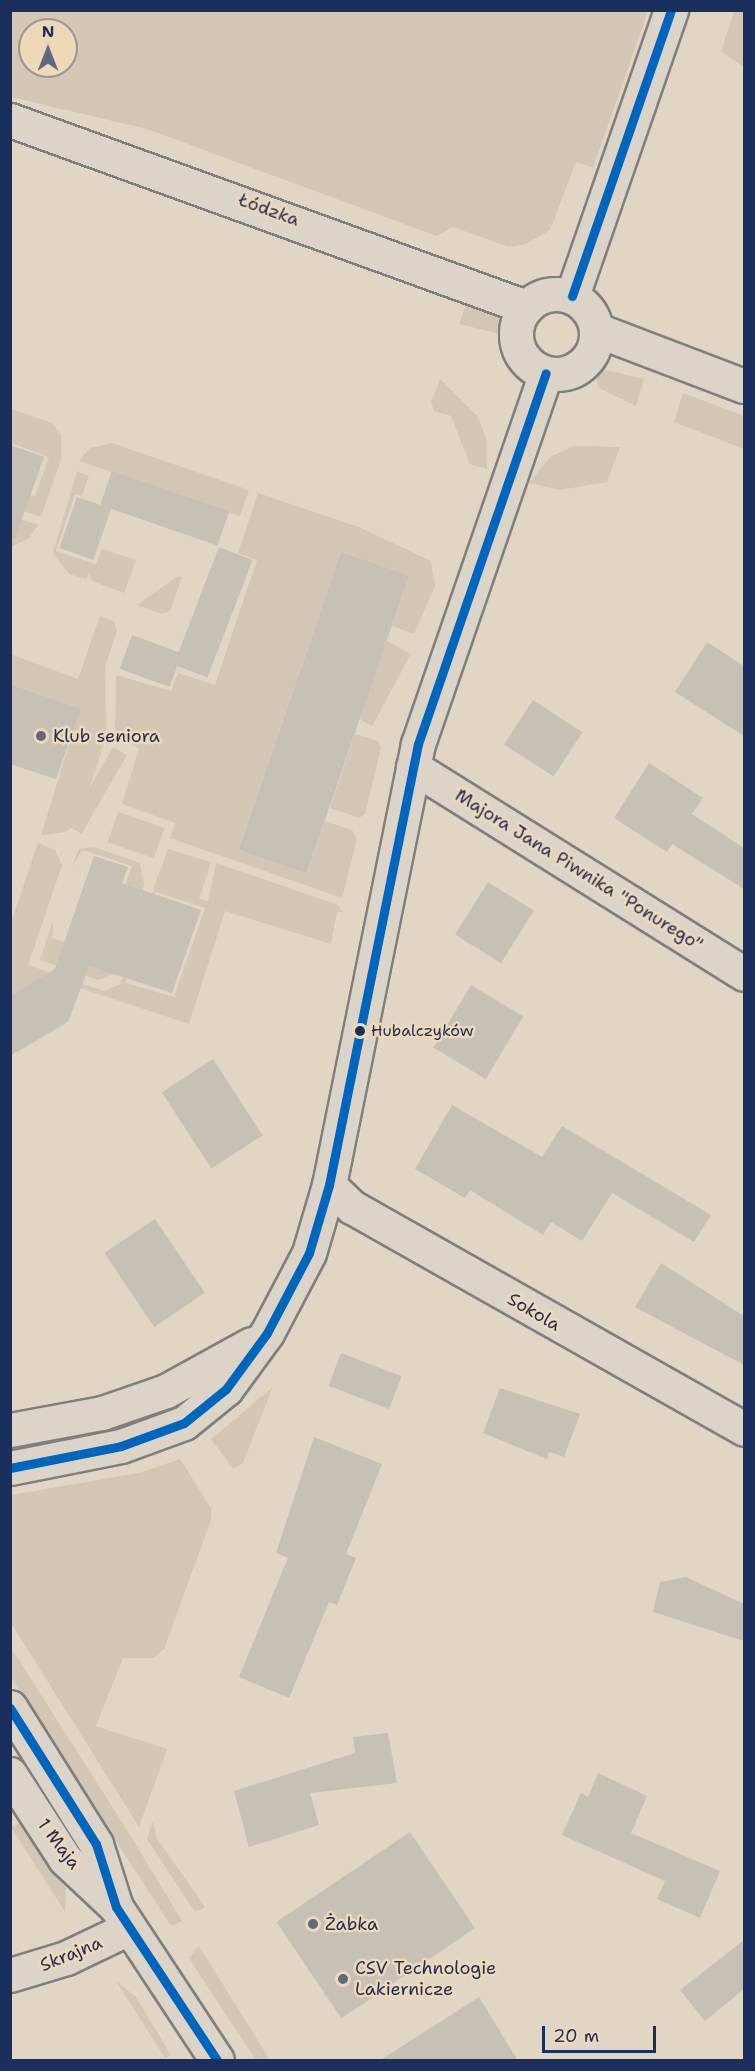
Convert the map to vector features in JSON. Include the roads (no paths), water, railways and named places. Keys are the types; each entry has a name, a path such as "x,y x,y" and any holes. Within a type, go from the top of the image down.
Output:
{"street":[{"path":"572,296 671,10"},
{"name":"Łódzka","path":"10,120 526,307"},
{"path":"572,296 589,310 597,330 593,349 582,365 546,373 528,363 517,345 516,325 526,307 539,297 572,296"},
{"path":"597,330 744,386"},
{"path":"10,1468 121,1446 184,1423 226,1389 267,1334 309,1253 329,1185 412,767 546,373"},
{"name":"Majora Jana Piwnika \"Ponurego\"","path":"412,767 744,974"},
{"name":"Sokola","path":"329,1185 352,1207 744,1429"},
{"path":"10,1431 102,1413 166,1391 267,1334"},
{"name":"1 Maja","path":"10,1707 96,1844 122,1918"},
{"name":"1 Maja","path":"10,1774 65,1859 122,1918 217,2061"},
{"name":"Skrajna","path":"10,1975 66,1958 122,1918"}],"place":[{"name":"Klub seniora","path":"41,736"},
{"name":"Hubalczyków","path":"360,1031"},
{"name":"Żabka","path":"313,1924"},
{"name":"CSV Technologie Lakiernicze","path":"343,1979"}]}
